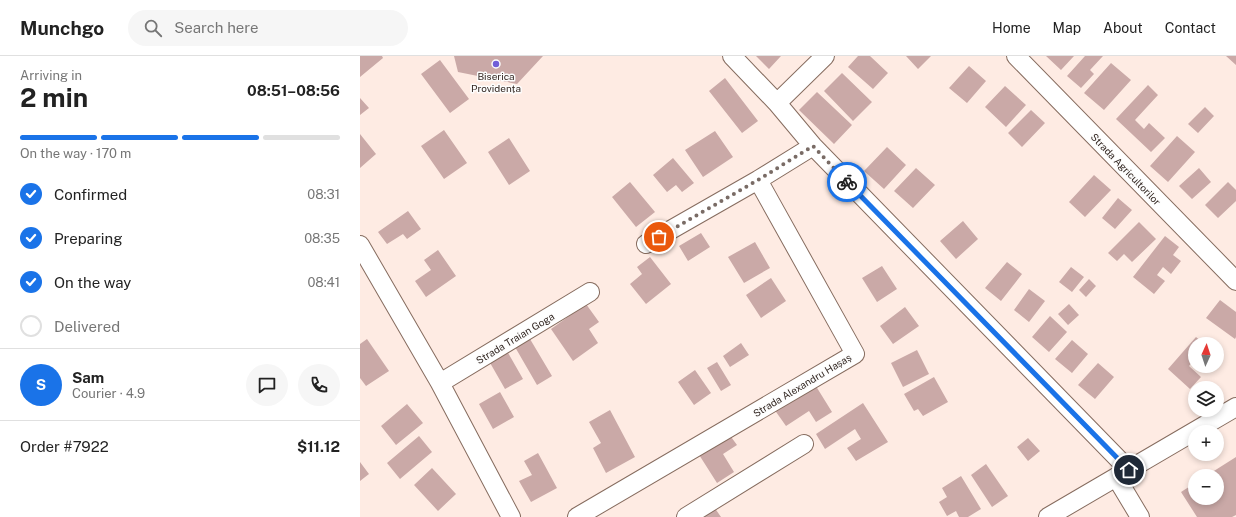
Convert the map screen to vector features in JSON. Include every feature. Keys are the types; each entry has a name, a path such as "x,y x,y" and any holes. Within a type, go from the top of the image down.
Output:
{"street":[{"path":"732,56 777,103 813,146 1123,474 1140,517"},
{"path":"777,103 825,56"},
{"name":"Strada Agricultorilor","path":"1016,56 1236,281"},
{"path":"646,244 758,180 813,146"},
{"name":"Strada Alexandru Hașaș","path":"577,517 855,354 758,180"},
{"path":"360,245 440,383 511,517"},
{"name":"Strada Traian Goga","path":"440,383 590,292"},
{"path":"1048,517 1236,407"},
{"path":"686,517 804,444"}],"building":[{"path":"360,56 382,56 383,58 360,77"},
{"name":"Biserica Providența","path":"454,56 543,56 517,84 458,72"},
{"path":"756,56 781,56 769,69"},
{"path":"858,56 870,56 888,73 873,89 848,67"},
{"path":"906,56 931,56 918,69"},
{"path":"1046,56 1074,56 1061,70"},
{"path":"1085,56 1103,56 1090,70 1094,74 1081,88 1067,76"},
{"path":"1226,56 1236,56 1236,65"},
{"path":"440,60 469,99 450,113 421,74"},
{"path":"1111,63 1131,80 1104,110 1084,93"},
{"path":"969,66 986,81 967,103 949,88"},
{"path":"842,73 872,102 853,121 824,91"},
{"path":"725,78 758,121 742,133 709,91"},
{"path":"1148,85 1158,95 1135,120 1144,129 1149,123 1165,138 1151,152 1116,119"},
{"path":"1005,86 1026,105 1006,127 985,107"},
{"path":"817,92 852,125 834,144 799,110"},
{"path":"360,98 369,108 360,115"},
{"path":"1205,107 1214,116 1198,133 1188,124"},
{"path":"1031,110 1045,123 1022,147 1008,133"},
{"path":"444,130 467,163 444,179 421,146"},
{"path":"715,131 733,157 703,177 685,150"},
{"path":"360,134 376,154 360,168"},
{"path":"1177,136 1195,152 1168,182 1150,166"},
{"path":"509,138 530,171 509,185 488,152"},
{"path":"887,147 906,165 884,189 864,171"},
{"path":"673,158 694,183 682,192 676,185 667,192 653,175"},
{"path":"916,168 935,185 913,208 894,191"},
{"path":"1199,168 1211,182 1192,199 1179,186"},
{"path":"1094,175 1111,190 1085,217 1069,202"},
{"path":"630,182 655,212 636,227 612,197"},
{"path":"1228,182 1236,190 1236,201 1218,218 1205,205"},
{"path":"1118,198 1132,210 1115,229 1102,218"},
{"path":"408,211 421,229 407,239 403,234 387,244 378,232"},
{"path":"963,221 978,239 956,259 940,241"},
{"path":"1139,222 1156,239 1132,262 1124,254 1117,261 1108,253"},
{"path":"701,233 710,247 688,261 679,246"},
{"path":"1165,236 1179,247 1173,255 1181,261 1171,274 1163,267 1157,275 1165,281 1154,294 1133,277"},
{"path":"755,242 770,268 744,283 728,257"},
{"path":"438,250 456,276 426,297 415,281 431,270 424,260"},
{"path":"650,257 671,284 646,304 630,284 642,274 637,267"},
{"path":"1007,262 1022,274 1001,301 985,288"},
{"path":"882,266 897,289 877,302 862,278"},
{"path":"1071,267 1084,277 1072,292 1059,282"},
{"path":"771,278 786,301 761,318 746,295"},
{"path":"1089,279 1096,286 1086,297 1079,290"},
{"path":"1029,289 1045,301 1029,322 1014,310"},
{"path":"1220,300 1236,312 1235,339 1206,318"},
{"path":"586,304 599,322 589,329 598,343 573,361 551,329"},
{"path":"1069,304 1079,315 1068,325 1058,314"},
{"path":"905,307 919,326 893,344 880,326"},
{"path":"1050,316 1067,332 1049,352 1032,337"},
{"path":"367,339 389,371 366,386 360,378 360,344"},
{"path":"530,339 552,376 537,385 515,347"},
{"path":"1072,340 1088,354 1072,373 1055,359"},
{"path":"741,343 749,355 730,367 723,356"},
{"path":"1188,346 1188,373 1197,373 1201,377 1197,381 1188,381 1188,387 1168,369"},
{"path":"917,350 929,374 903,387 891,363"},
{"path":"507,351 523,379 505,389 489,361"},
{"path":"717,362 731,385 721,391 707,368"},
{"path":"1098,363 1114,377 1095,399 1078,385"},
{"path":"695,370 711,393 694,405 678,382"},
{"path":"934,377 948,402 923,416 918,409 914,411 904,394"},
{"path":"814,383 832,412 816,422 809,411 786,426 774,409"},
{"path":"500,392 514,417 493,429 479,404"},
{"path":"863,403 888,442 856,461 847,448 861,439 855,429 825,449 816,434"},
{"path":"407,404 423,423 396,445 381,426"},
{"path":"610,410 635,457 606,473 593,448 601,443 589,422"},
{"path":"726,430 737,445 723,454 734,472 717,483 696,450"},
{"path":"419,436 432,452 400,479 387,463"},
{"path":"1028,438 1040,451 1028,461 1017,447"},
{"path":"538,453 557,488 531,502 519,481 532,475 524,461"},
{"path":"1236,457 1236,515 1232,517 1197,517 1189,505 1224,505 1224,469 1217,469"},
{"path":"360,462 369,474 360,481"},
{"path":"986,464 1008,496 992,507 971,475"},
{"path":"432,468 456,494 438,511 414,485"},
{"path":"961,476 981,509 968,517 959,517 956,511 947,516 939,502 947,497 942,488"},
{"path":"1188,488 1188,503 1181,492"},
{"path":"712,504 721,517 693,517"}],"way so far":[{"path":"659,237 758,180 813,146 847,182"}],"place":[{"name":"Biserica Providența","path":"496,64"}],"route":[{"path":"847,182 1129,470"}]}
